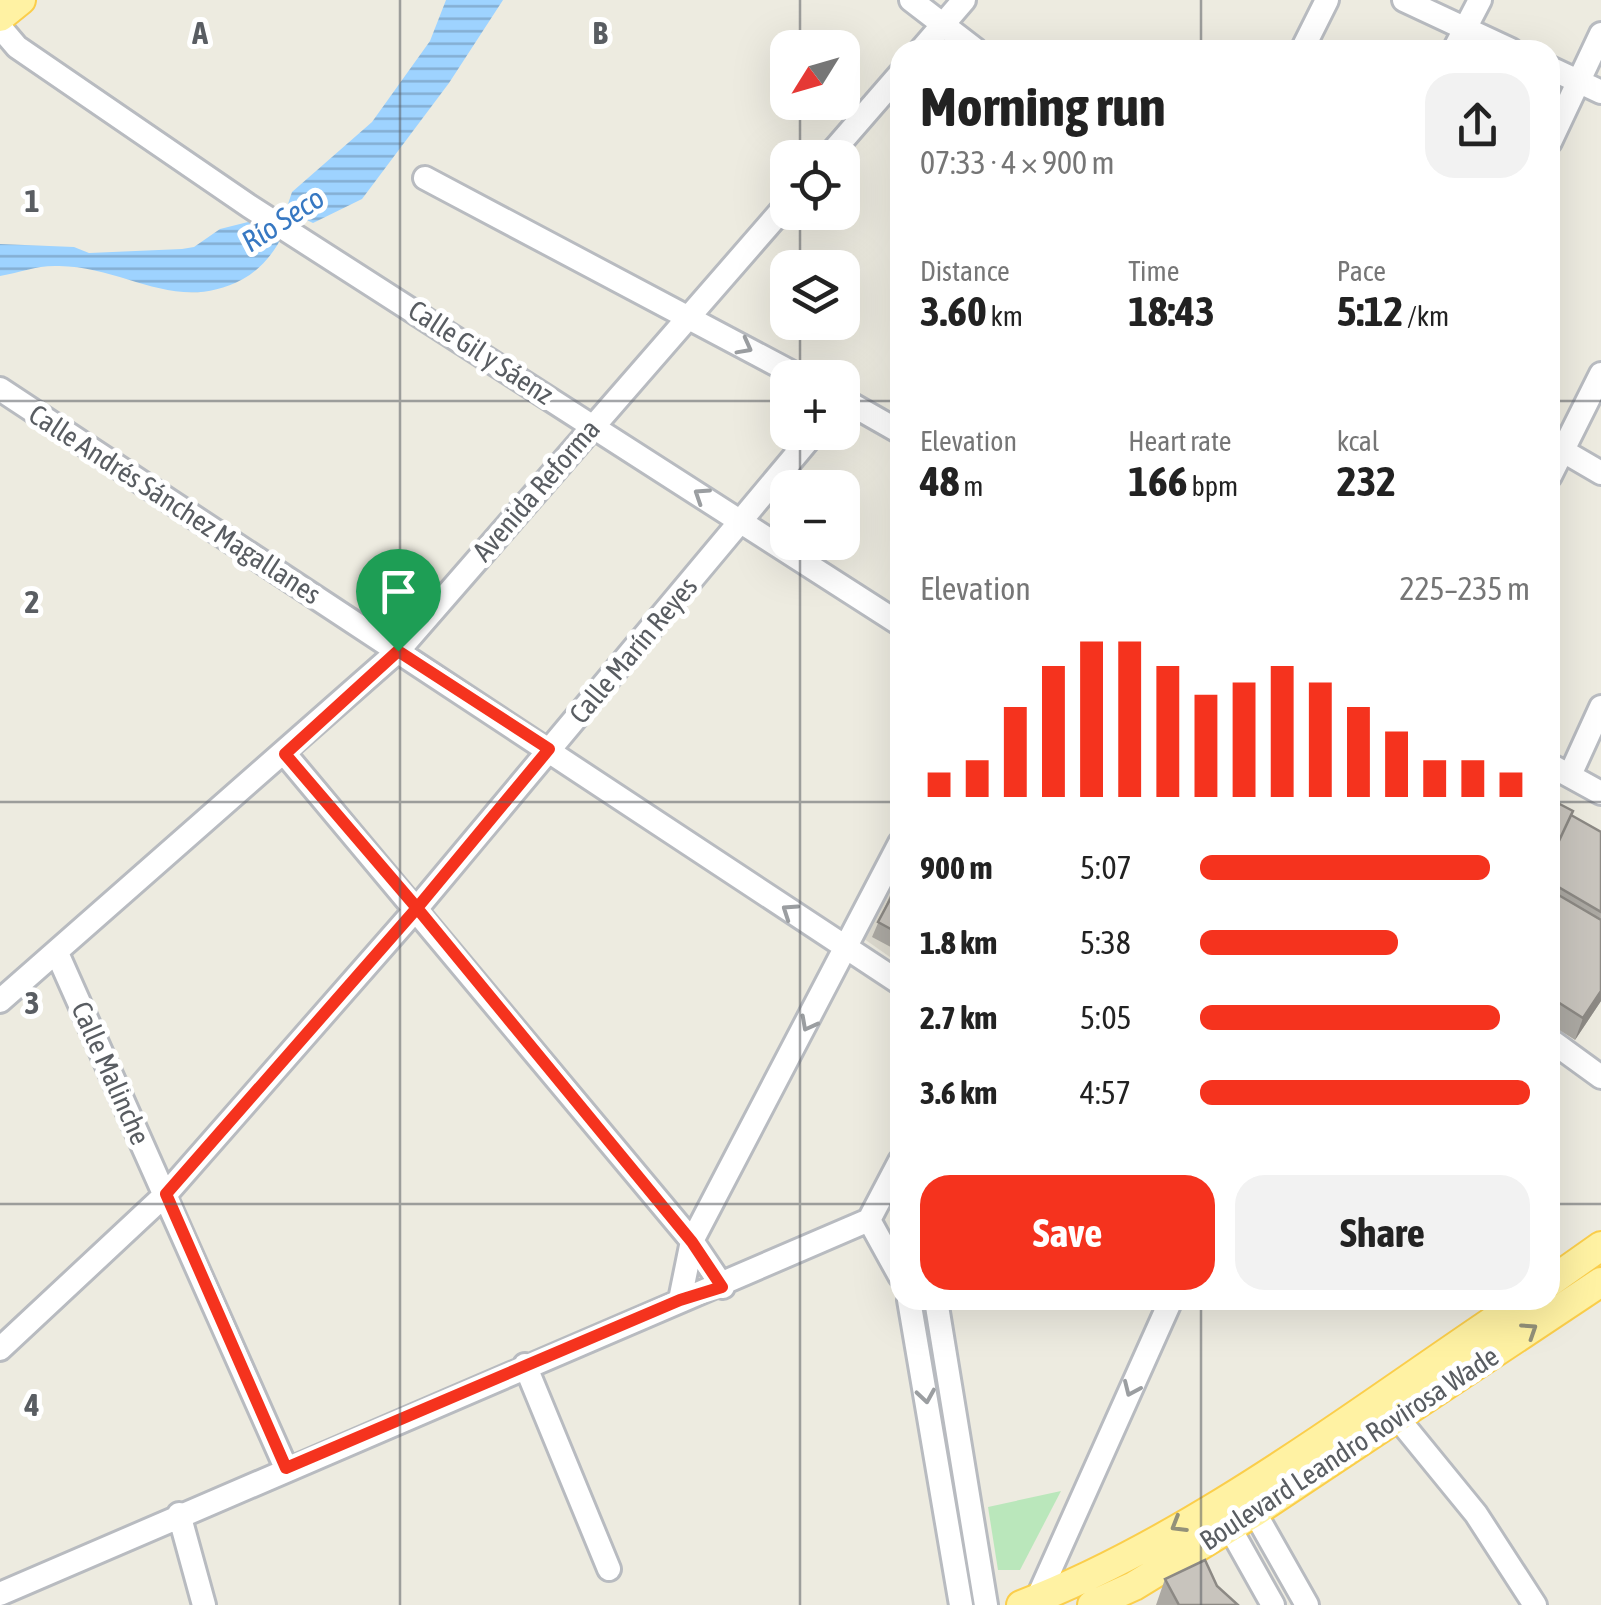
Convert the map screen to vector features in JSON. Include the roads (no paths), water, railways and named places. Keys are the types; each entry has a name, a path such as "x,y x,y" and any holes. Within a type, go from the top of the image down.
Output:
{"main road":[{"path":"0,18 20,0"},
{"path":"1560,1275 1601,1246"},
{"name":"Boulevard Leandro Rovirosa Wade","path":"1560,1307 1601,1282"},
{"name":"Boulevard Leandro Rovirosa Wade","path":"1092,1605 1134,1586 1255,1512 1391,1409 1512,1310"},
{"name":"Boulevard Leandro Rovirosa Wade","path":"1029,1602 1119,1561 1240,1487 1391,1409 1555,1310"}],"street":[{"path":"911,0 962,40"},
{"path":"930,40 964,0"},
{"path":"1307,40 1328,0"},
{"path":"1404,0 1460,40 1480,0"},
{"name":"Calle Gil y Sáenz","path":"0,27 16,47 262,214 890,618"},
{"path":"1560,120 1601,34"},
{"path":"1560,73 1601,92"},
{"path":"843,140 890,86"},
{"path":"425,178 770,361"},
{"name":"Avenida Reforma","path":"0,1001 398,651 770,224"},
{"path":"1560,441 1601,374"},
{"name":"Calle Andrés Sánchez Magallanes","path":"0,389 890,977"},
{"path":"860,409 890,426"},
{"path":"1560,449 1601,474"},
{"name":"Calle Marín Reyes","path":"0,1349 166,1194 417,908 800,450"},
{"path":"1601,707 1560,770 1601,793"},
{"path":"285,754 692,1242 722,1287"},
{"path":"680,1300 692,1242 890,864"},
{"name":"Calle Malinche","path":"57,953 286,1468"},
{"path":"1560,1047 1601,1077"},
{"path":"0,1594 524,1365 680,1300 722,1287 869,1220 890,1191"},
{"path":"869,1220 890,1258"},
{"path":"911,1310 960,1605"},
{"path":"938,1310 986,1605"},
{"path":"1029,1602 1166,1310"},
{"path":"524,1365 609,1569"},
{"path":"1391,1409 1476,1514 1535,1605"},
{"path":"1240,1487 1306,1605"},
{"path":"1215,1502 1273,1605"},
{"path":"179,1514 204,1605"}],"water":[{"path":"446,0 503,0 449,83 362,199 313,223 296,215 288,204 292,192 372,122 430,41"},
{"path":"260,219 283,234 276,247 249,275 219,289 174,291 84,268 59,266 0,276 0,244 74,247 89,253 182,249 194,247 220,229"}],"water label":[{"name":"Río Seco","path":"283,220"}]}
